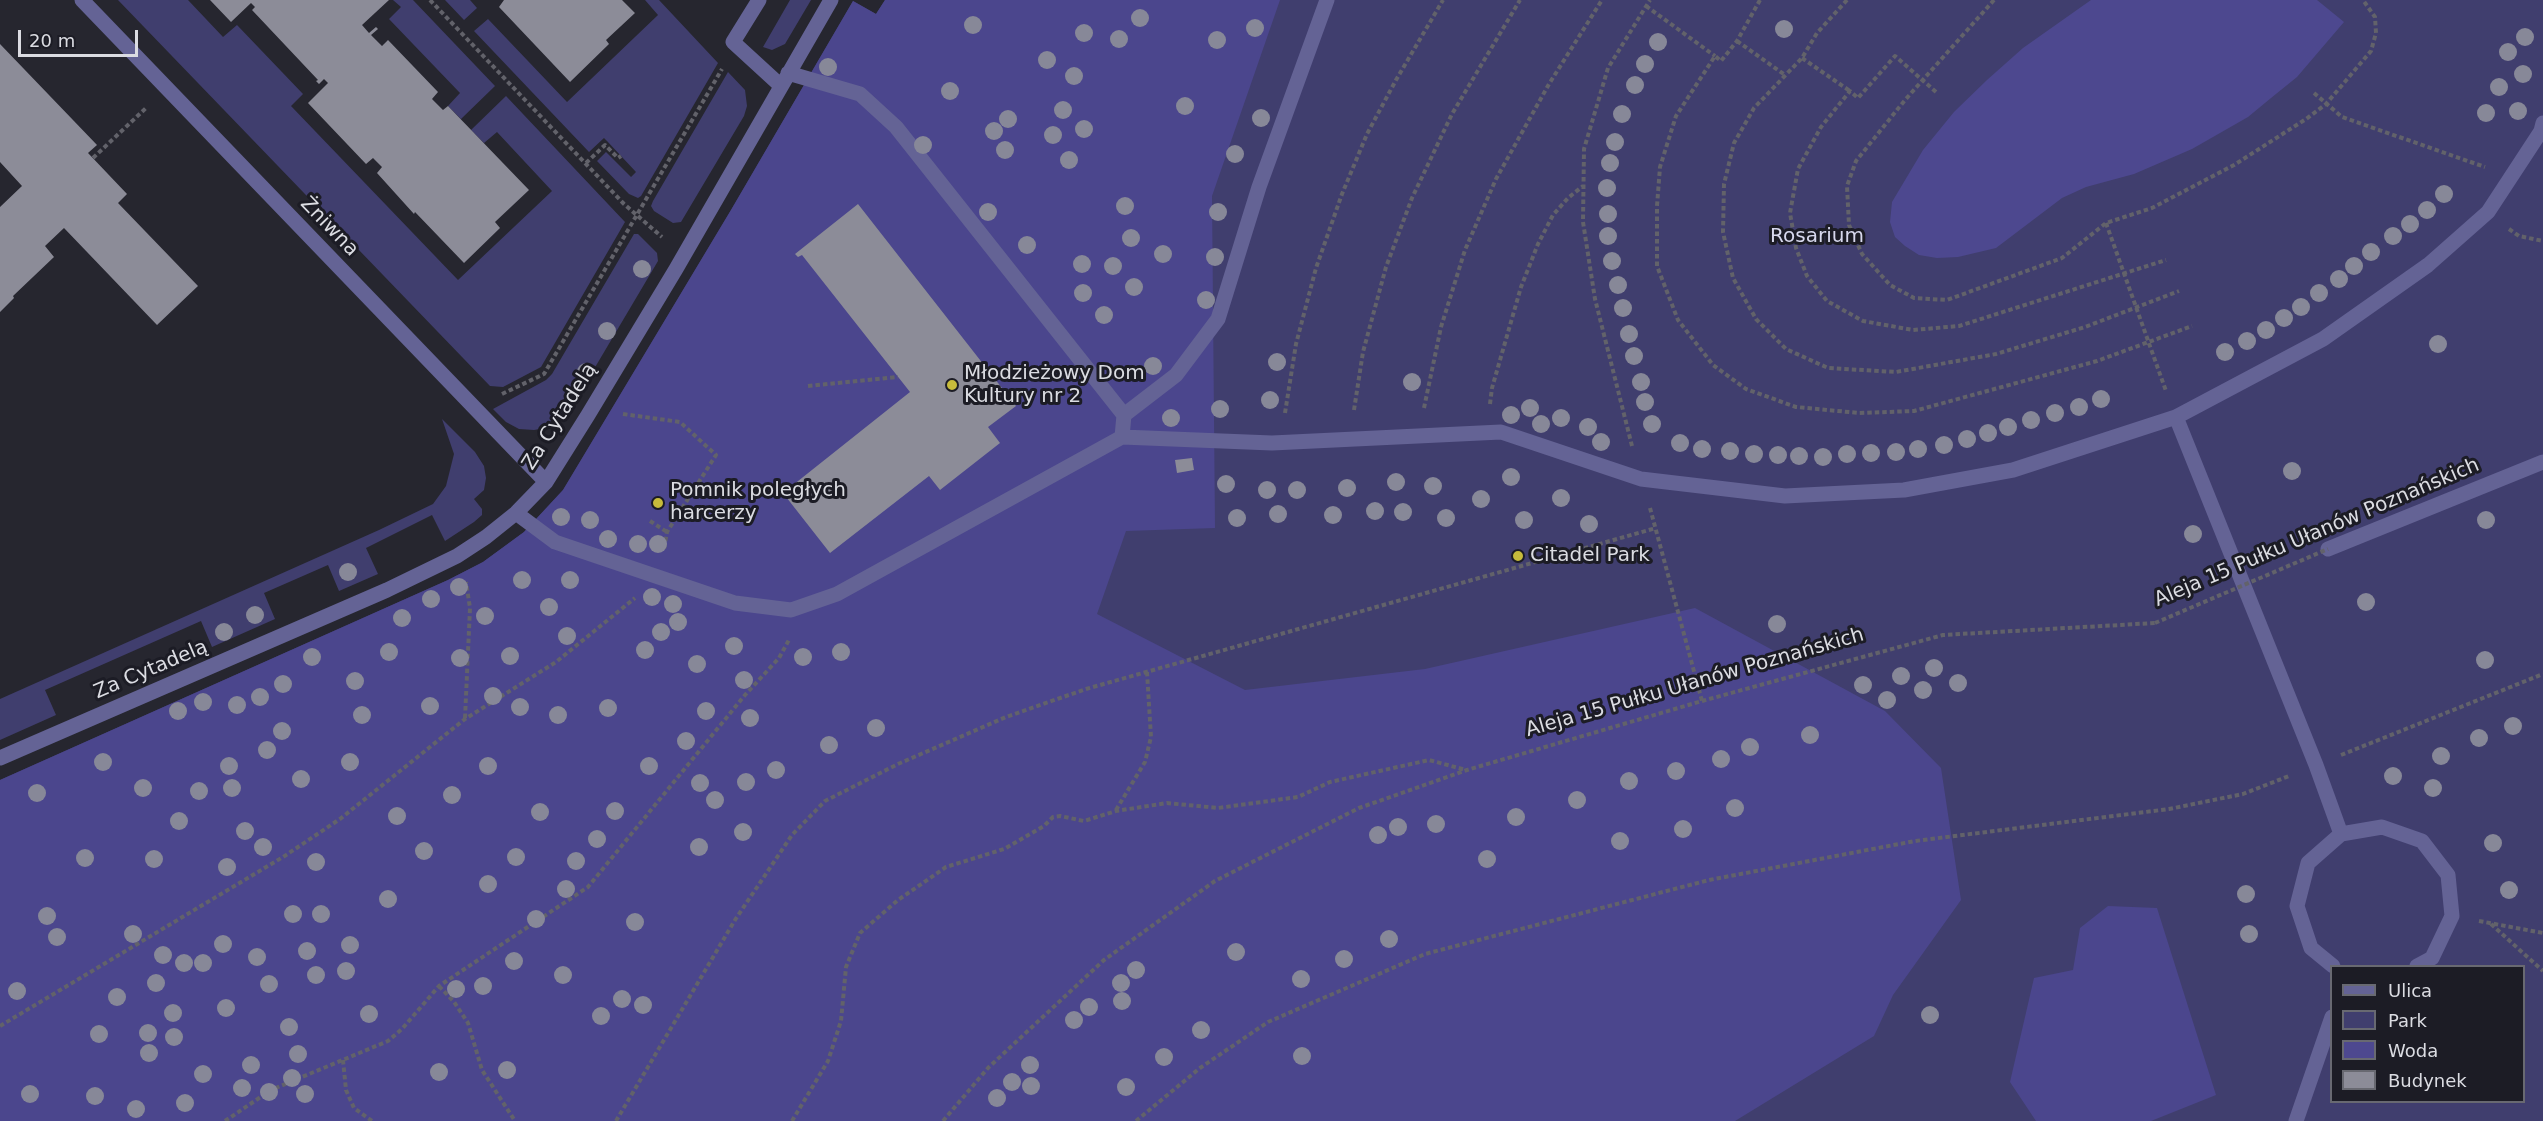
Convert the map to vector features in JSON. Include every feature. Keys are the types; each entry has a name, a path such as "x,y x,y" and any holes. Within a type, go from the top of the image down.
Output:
{"street":[{"name":"Żniwna","path":"81,0 546,482"},
{"path":"759,0 733,42 745,53 785,79 860,94 896,127 1124,415 1122,437"},
{"name":"Za Cytadelą","path":"0,758 387,590 457,556 516,513 546,482 591,410 684,255 831,0"},
{"path":"1124,415 1176,375 1218,319 1259,187 1327,0"},
{"path":"516,513 555,542 735,603 791,610 837,594 1122,437 1283,443 1501,432 1641,479 1785,496 1904,490 2013,470 2176,417 2323,339 2428,265 2488,212 2541,131 2543,123"},
{"path":"2176,417 2316,765 2341,834"},
{"name":"Aleja 15 Pułku Ułanów Poznańskich","path":"2328,549 2543,462"},
{"path":"2332,965 2311,948 2297,906 2308,863 2341,834 2382,826 2422,841 2448,875 2452,916 2432,958 2418,965"},
{"path":"2296,1121 2330,1020"}],"path":[{"path":"430,0 636,216 684,255"},
{"path":"1283,443 1285,400 1296,344 1317,268 1342,194 1367,134 1443,0"},
{"path":"1354,439 1355,399 1363,352 1386,267 1412,198 1452,114 1520,0"},
{"path":"1650,0 1608,68 1584,149 1583,222 1594,299 1615,386 1702,701"},
{"path":"1646,6 1721,61 1737,41 1760,0"},
{"path":"1847,0 1817,33 1802,58 1754,108 1734,143 1724,184 1723,232 1732,278 1756,319 1786,349 1828,368 1896,372 1996,354 2085,327 2179,291"},
{"path":"1994,0 1905,100 1856,161 1847,186 1849,225 1862,254 1890,285 1914,298 1947,300 2062,258 2106,223 2152,208 2234,165 2326,104 2371,51 2376,33 2375,17 2363,0"},
{"path":"1420,436 1441,327 1465,250 1496,179 1549,84 1601,1"},
{"path":"1737,41 1785,75"},
{"path":"497,394 506,393 544,374 723,68 745,53"},
{"path":"1714,56 1676,116 1660,167 1657,206 1657,266 1678,320 1713,365 1746,389 1796,406 1859,413 1914,411 2097,361 2192,326"},
{"path":"1802,58 1858,98 1895,56 1936,92"},
{"path":"1851,91 1821,127 1798,169 1790,213 1796,248 1807,276 1827,301 1863,321 1913,330 1959,326 2166,260"},
{"path":"2314,93 2342,117 2511,176"},
{"path":"93,158 151,104"},
{"path":"586,163 605,145 618,158 621,156"},
{"path":"1486,433 1492,388 1521,287 1538,244 1553,215 1568,198 1584,186"},
{"path":"2106,223 2158,369"},
{"path":"808,386 898,377"},
{"path":"0,1026 283,857 340,819 465,719 556,662 660,578 667,532 716,455 680,422 591,410"},
{"path":"650,521 667,532"},
{"path":"616,1121 735,920 792,835 825,801 898,764 1006,717 1086,689 1656,528"},
{"name":"Aleja 15 Pułku Ułanów Poznańskich","path":"943,1121 988,1068 1104,960 1215,881 1359,808 1467,770 1702,701 1943,635 2155,623 2328,549"},
{"path":"457,556 468,587 470,608 465,719"},
{"path":"225,1121 272,1090 388,1041 402,1029 439,986 588,887 745,695 779,658 807,606"},
{"path":"1116,811 1145,762 1151,737 1147,672"},
{"path":"1136,1121 1200,1068 1268,1022 1425,954 1709,880 1915,841 2169,809 2243,794 2543,674"},
{"path":"792,1121 828,1061 841,1021 846,967 860,933 898,900 946,867 1004,849 1044,826 1053,817 1060,816 1084,821 1116,811 1167,803 1218,808 1298,797 1330,782 1429,760 1467,770"},
{"path":"2452,916 2543,933"},
{"path":"2491,924 2543,971"},
{"path":"439,986 468,1023 482,1070 515,1121"},
{"path":"343,1060 346,1090 354,1108 372,1121"}],"green space":[{"path":"118,0 188,0 223,37 237,25 303,94 291,106 458,280 552,191 497,132 484,143 471,130 506,96 625,222 541,367 503,387 490,386"},
{"path":"393,0 413,0 495,86 461,119 448,106 460,93 389,19 401,7"},
{"path":"445,0 470,0 477,8 464,20"},
{"path":"645,0 659,0 718,63 638,198 629,194 597,161 606,152 631,177 636,172 607,141 604,138 589,152 474,31 488,19 567,102 658,15"},
{"path":"790,0 811,0 785,44 772,50 763,47"},
{"name":"Citadel Park","path":"885,0 2543,0 2543,1121 0,1121 0,780 448,580 483,562 524,532 563,490 853,1 876,14"},
{"path":"728,72 745,90 747,106 744,116 681,222 673,223 654,211 651,206"},
{"path":"634,234 638,234 657,253 658,261 565,418 551,427 534,430 519,429 506,422 493,409 546,380 552,374"},
{"path":"442,419 475,452 484,466 486,478 484,490 474,499 482,509 482,515 474,522 445,541 432,515 366,548 378,574 339,591 328,565 264,593 275,619 212,647 201,621 45,690 56,715 0,740 0,699 433,504 446,486 454,454"}],"shaded area":[{"path":"885,0 1280,0 1212,196 1215,528 1126,531 1097,614 1245,690 1425,669 1695,608 1885,711 1941,768 1961,900 1893,995 1874,1036 1735,1121 0,1121 0,780 448,580 483,562 524,532 563,490 853,1 876,14"},
{"path":"2108,906 2157,908 2216,1095 2151,1121 2036,1121 2010,1082 2034,978 2073,970 2080,928"}],"water":[{"path":"2091,0 2317,0 2344,22 2297,77 2248,117 2192,149 2134,174 2086,187 2062,198 1996,248 1958,257 1937,258 1919,255 1905,246 1895,237 1890,222 1892,202 1923,150 1954,112 1987,80 2023,48"}],"building":[{"path":"210,0 389,0 362,25 369,33 376,27 378,29 371,35 382,46 388,40 438,92 432,99 443,110 448,106 529,190 495,222 500,228 464,263 415,212 414,214 377,173 382,167 373,158 366,164 308,103 328,83 324,79 319,84 316,81 318,80 252,10 255,7 251,3 231,22"},
{"path":"504,0 622,0 635,13 606,40 609,44 570,82 499,7"},
{"path":"0,44 97,145 88,153 127,194 118,203 198,286 157,325 64,228 45,246 54,257 13,296 14,298 0,312 0,207 22,186 0,162"},
{"name":"Młodzieżowy Dom Kultury nr 2","path":"858,204 1016,406 988,427 1000,443 940,490 929,476 830,553 783,493 910,392 802,255 798,257 795,254"},
{"path":"1192,458 1194,470 1177,473 1175,460"}],"place":[{"name":"Młodzieżowy Dom Kultury nr 2","path":"952,385"},
{"name":"Pomnik poległych harcerzy","path":"658,503"},
{"name":"Citadel Park","path":"1518,556"}],"park label":[{"name":"Rosarium","path":"1817,237"}]}
